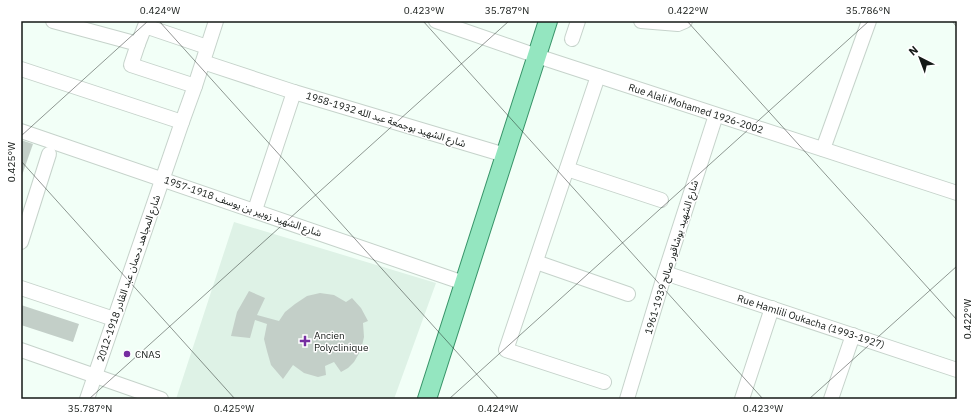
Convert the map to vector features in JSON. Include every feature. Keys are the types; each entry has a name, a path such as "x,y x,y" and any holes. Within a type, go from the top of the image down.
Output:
{"main road":[{"path":"426,399 548,21"}],"street":[{"path":"53,21 138,44"},
{"name":"شارع المجاهد دحمان عبد القادر 1918-2012","path":"87,399 216,21"},
{"name":"Rue Alali Mohamed 1926-2002","path":"436,21 537,56 957,193"},
{"path":"572,40 578,21"},
{"path":"641,21 678,24 684,21"},
{"path":"823,149 869,21"},
{"path":"195,86 131,65 145,26 208,47"},
{"path":"203,62 294,92"},
{"path":"21,68 182,122"},
{"path":"598,76 506,350 604,382"},
{"name":"شارع الشهيد بوجمعة عبد الله 1932-1958","path":"255,210 294,92 505,155"},
{"name":"شارع الشهيد بوشاقور صالح 1939-1961","path":"626,399 716,115"},
{"name":"شارع الشهيد زوبير بن يوسف 1918-1957","path":"21,130 464,282"},
{"path":"21,242 49,154"},
{"path":"568,169 661,200"},
{"path":"536,262 628,294"},
{"name":"Rue Hamlili Oukacha (1993-1927)","path":"665,273 957,370"},
{"path":"21,288 114,319"},
{"path":"742,399 772,308"},
{"path":"831,399 853,335"},
{"path":"21,350 161,399"}],"shaded area":[{"name":"Ancien Polyclinique","path":"234,222 436,283 394,399 176,399"}],"building":[{"path":"21,140 33,144 21,178"},
{"path":"249,291 265,298 257,315 279,321 285,312 307,296 320,293 334,295 346,302 352,298 361,308 368,321 363,323 364,337 361,350 354,362 341,372 334,362 325,366 326,375 318,377 304,373 293,365 283,379 271,365 264,339 267,324 255,320 250,338 231,336 237,312"},
{"path":"21,305 79,324 73,342 21,325"}],"place":[{"name":"Ancien Polyclinique","path":"305,341"},
{"name":"CNAS","path":"127,354"}]}
